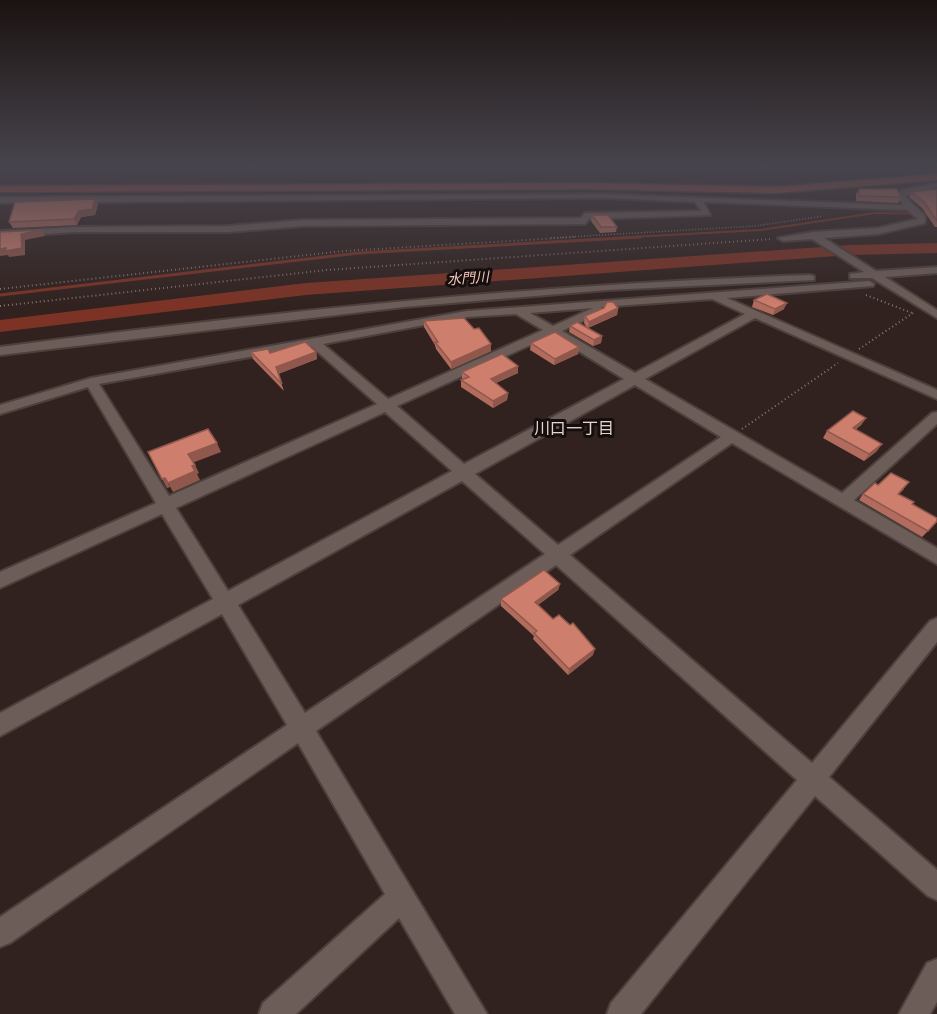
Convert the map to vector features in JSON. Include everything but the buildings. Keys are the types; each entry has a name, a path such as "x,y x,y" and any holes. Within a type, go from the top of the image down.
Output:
{"street":[{"path":"0,234 68,228 266,228 303,223 585,221 585,216 707,213 706,211"},
{"path":"783,238 878,231 921,221 922,218 913,211"},
{"path":"816,237 869,276 937,315"},
{"path":"0,351 237,319 457,298 704,279 831,278 937,270"},
{"path":"0,410 91,382 466,314 605,306 761,291 842,286 869,276"},
{"path":"761,291 804,281 831,278"},
{"path":"715,297 937,395"},
{"path":"0,580 605,306"},
{"path":"519,311 937,557"},
{"path":"0,725 754,314"},
{"path":"313,341 937,887"},
{"path":"91,382 472,1014"},
{"path":"842,502 937,416"},
{"path":"0,933 731,436"},
{"path":"622,1014 937,627"},
{"path":"274,1014 402,897"},
{"path":"914,1014 937,973"}],"path":[{"path":"0,289 321,253 755,226 832,214"},
{"path":"0,306 327,270 783,238"},
{"path":"842,286 912,313"},
{"path":"731,436 922,306"}],"waterway":[{"path":"614,238 760,230 875,213 937,214"},
{"path":"0,295 359,253 640,237"},
{"name":"水門川","path":"0,326 306,289 850,250 937,248"}],"district":[{"name":"川口一丁目","path":"574,428"}]}
